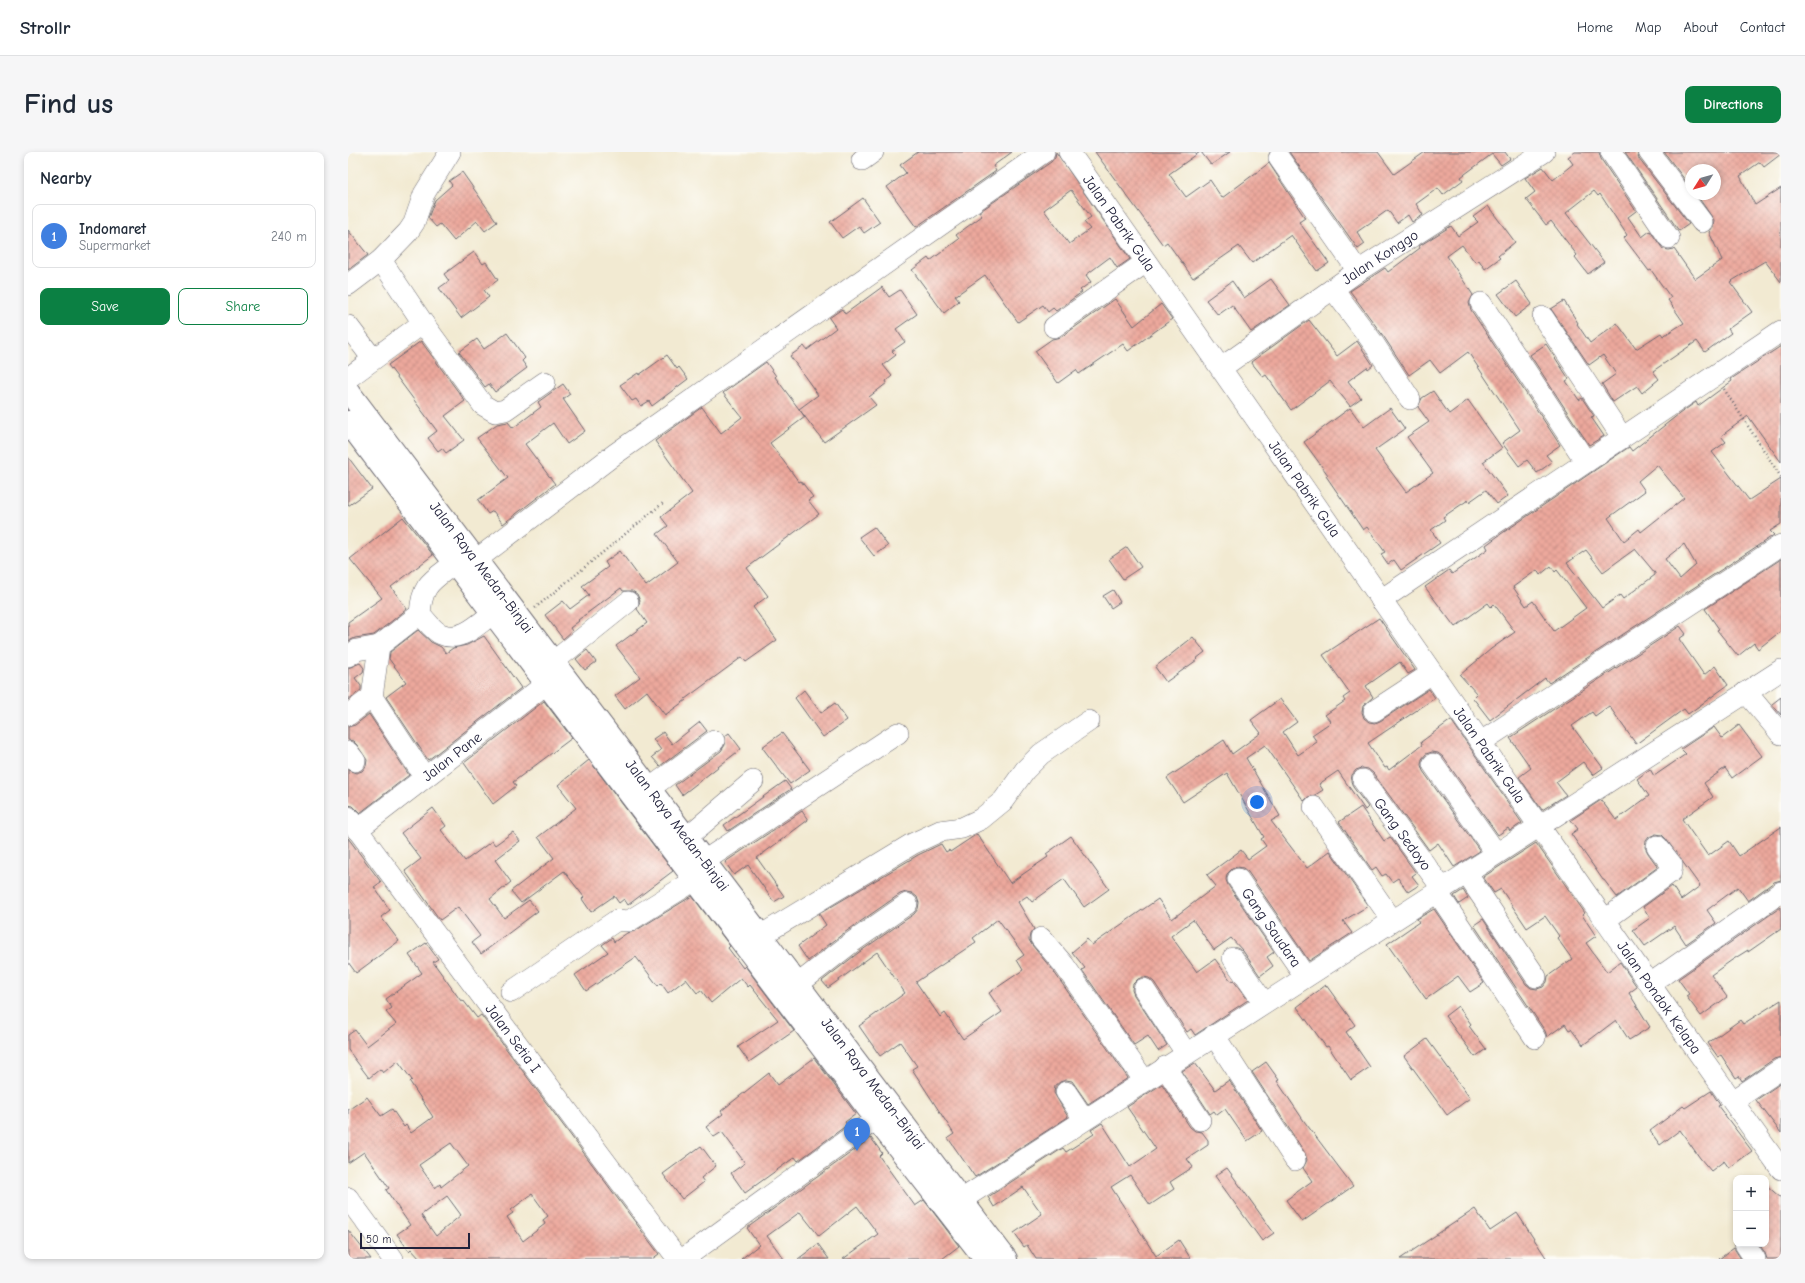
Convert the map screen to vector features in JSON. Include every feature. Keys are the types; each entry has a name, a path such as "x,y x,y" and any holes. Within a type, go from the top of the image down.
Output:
{"highway":[{"name":"Jalan Raya Medan-Binjai","path":"348,391 408,486 465,561 521,620 686,838 700,871 876,1119 953,1204 1006,1259"},
{"name":"Jalan Raya Medan-Binjai","path":"348,422 408,486"},
{"name":"Jalan Raya Medan-Binjai","path":"465,561 493,613 546,684 700,871 760,936 797,985 953,1204 985,1259"}],"street":[{"path":"348,285 381,260 408,232 414,223 424,194 450,152"},
{"path":"348,656 357,650 379,646 420,614 422,596 427,586 465,561 1044,152"},
{"name":"Jalan Pabrik Gula","path":"1069,152 1539,826"},
{"name":"Jalan Konggo","path":"1220,368 1358,271 1544,152"},
{"path":"1610,152 1669,238"},
{"path":"1649,152 1702,222"},
{"path":"1279,158 1358,271"},
{"path":"381,260 423,323 483,405 495,412 505,410 545,382"},
{"path":"1054,327 1146,262"},
{"path":"1333,289 1374,344 1410,399"},
{"path":"1481,303 1586,462"},
{"path":"1543,317 1622,437"},
{"path":"348,378 423,323"},
{"path":"348,326 374,359"},
{"path":"1381,600 1781,330"},
{"path":"1481,742 1781,545"},
{"path":"553,662 628,602"},
{"path":"420,614 440,634 452,637 467,633 493,613"},
{"path":"379,646 372,697 418,767"},
{"path":"953,1204 1781,670"},
{"path":"1374,711 1432,673"},
{"name":"Jalan Pane","path":"353,823 546,684"},
{"path":"1746,692 1781,734"},
{"path":"348,715 372,697"},
{"path":"760,936 912,844 933,834 962,828 981,819 1003,801 1025,770 1041,754 1089,721"},
{"path":"511,992 617,920 629,921 898,733"},
{"path":"649,789 714,741"},
{"path":"1432,764 1496,853"},
{"name":"Gang Sedoyo","path":"1363,780 1439,890 1535,1038"},
{"path":"686,838 753,781"},
{"path":"1314,807 1392,920"},
{"name":"Jalan Setia I","path":"353,823 678,1259"},
{"name":"Jalan Pondok Kelapa","path":"1539,826 1781,1169"},
{"path":"1605,920 1671,872 1672,865 1657,846"},
{"path":"1466,873 1536,977"},
{"name":"Gang Saudara","path":"1238,879 1305,976"},
{"path":"1650,984 1781,892"},
{"path":"797,985 852,943 907,904"},
{"path":"1041,938 1064,965 1144,1080"},
{"path":"1234,958 1264,1003"},
{"path":"1144,989 1186,1053"},
{"path":"1214,1035 1294,1160"},
{"path":"1164,1067 1200,1120"},
{"path":"1733,1102 1781,1069"},
{"path":"1066,1092 1084,1119"},
{"path":"682,1259 876,1119"},
{"path":"348,1198 393,1259"},
{"path":"1747,1247 1755,1259"}],"path":[{"path":"1714,375 1781,476"},
{"path":"521,620 663,503"}],"building":[{"path":"918,152 1012,152 993,166 996,171 916,227 887,187 906,173 900,165"},
{"path":"1056,152 1130,259 1117,268 1110,257 1086,275 1091,282 1080,290 1082,292 1056,311 1053,308 1048,312 1043,305 1018,322 985,275 955,296 959,301 944,313 912,270 928,258 930,261 959,239 956,235 982,216 979,212 1051,162 1055,157","holes":["1071,190 1091,217 1084,222 1090,229 1069,244 1044,210"]},
{"path":"1095,152 1200,152 1169,174 1186,197 1210,180 1222,198 1269,163 1305,218 1299,222 1329,263 1317,271 1291,235 1252,263 1239,246 1193,278 1167,242 1163,245"},
{"path":"1201,152 1230,152 1211,165"},
{"path":"1289,152 1378,152 1394,174 1425,152 1505,152 1510,159 1501,165 1492,154 1461,177 1463,180 1443,195 1438,188 1416,204 1423,215 1412,222 1408,215 1397,223 1388,210 1357,232 1365,244 1358,249"},
{"path":"1575,152 1599,152 1601,159 1636,211 1628,217 1642,237 1650,231 1663,249 1674,249 1695,279 1722,260 1709,232 1713,227 1714,220 1700,200 1721,200 1721,164 1685,164 1685,180 1664,152 1781,152 1781,154 1764,167 1760,162 1740,176 1755,205 1781,188 1781,282 1765,261 1730,282 1752,312 1728,329 1731,333 1705,352 1697,341 1653,371 1659,379 1642,393 1637,386 1613,402 1602,384 1616,374 1603,355 1589,365 1551,309 1564,301 1590,343 1617,323 1636,349 1661,333 1663,336 1684,323 1668,300 1671,298 1651,270 1649,271 1624,238 1627,235 1600,194 1598,196 1594,191 1566,213 1604,262 1588,274 1575,257 1577,255 1551,221 1546,225 1526,199 1535,192 1525,178 1543,167 1553,180 1573,164 1568,157"},
{"path":"1625,152 1637,152 1639,159 1689,224 1679,231"},
{"path":"462,172 497,222 485,231 477,221 454,241 440,224 436,227 428,218 435,200 452,185 449,181"},
{"path":"863,198 880,222 864,233 859,226 842,238 830,222"},
{"path":"1488,206 1515,242 1498,256 1500,258 1485,269 1479,260 1475,262 1462,245 1447,256 1473,295 1469,303 1471,310 1560,445 1546,455 1552,462 1537,473 1527,460 1519,466 1502,443 1520,430 1468,352 1440,373 1430,360 1409,375 1384,337 1350,291 1385,268 1388,272 1420,248 1419,246 1451,226 1458,236 1478,222 1473,217"},
{"path":"348,230 368,255 348,270"},
{"path":"474,252 483,264 486,262 498,280 484,290 489,297 461,318 439,288 449,281 444,274"},
{"path":"1271,279 1290,305 1251,332 1232,305 1218,315 1206,300 1232,281 1244,298"},
{"path":"1516,281 1532,304 1515,317 1498,294"},
{"path":"882,287 889,297 900,290 917,314 896,329 905,342 892,351 896,355 883,365 892,376 886,381 887,383 869,397 876,405 824,442 799,409 818,395 790,356 804,346 807,350 836,328 829,318 842,309 845,314"},
{"path":"1115,299 1134,326 1161,304 1172,319 1128,351 1123,344 1079,374 1076,370 1058,383 1035,351 1052,339 1061,337"},
{"path":"1309,320 1337,356 1357,341 1373,365 1368,369 1367,367 1348,381 1361,398 1350,406 1330,381 1291,410 1266,375 1263,377 1251,362"},
{"path":"507,333 525,358 522,361 527,368 495,392 489,384 485,387 459,352 477,339 484,349"},
{"path":"421,341 465,401 445,416 464,440 446,453 442,448 438,451 428,438 437,431 388,365"},
{"path":"1546,344 1569,379 1566,381 1579,400 1582,398 1594,416 1591,417 1604,436 1589,445 1530,355"},
{"path":"1781,346 1781,462 1748,416 1721,436 1726,442 1712,452 1749,500 1781,479 1781,524 1770,531 1774,535 1549,683 1545,678 1490,720 1473,698 1477,694 1460,675 1491,649 1515,632 1494,604 1491,607 1488,603 1455,627 1425,587 1449,570 1452,574 1488,549 1486,545 1501,534 1629,447 1632,451 1696,402 1698,406 1732,381 1731,379","holes":["1657,465 1684,498 1641,532 1639,529 1624,541 1608,518 1645,491 1638,481","1684,544 1696,565 1680,579 1665,559","1635,549 1655,573 1655,575 1623,599 1620,595 1602,608 1567,563 1586,550 1603,572","1551,566 1555,572 1557,570 1586,608 1554,631 1533,601 1526,606 1513,587 1537,570 1540,575"]},
{"path":"667,355 677,369 679,367 688,379 652,406 649,401 641,406 636,399 632,401 620,385 638,373 639,375"},
{"path":"766,362 776,376 775,377 805,417 770,443 799,482 801,481 813,497 808,500 819,514 747,568 768,596 753,607 777,640 746,662 742,657 665,715 647,691 625,709 615,696 640,677 616,646 647,623 637,609 640,601 637,594 632,591 623,591 621,588 578,620 579,621 570,628 572,631 563,639 545,615 563,601 570,609 589,595 582,586 608,567 605,562 620,551 646,586 678,562 657,534 668,526 661,517 692,493 655,441 702,407 721,433 742,417 723,393"},
{"path":"563,384 570,394 563,399 585,431 567,444 553,423 525,444 555,484 503,524 493,511 488,514 478,500 508,478 477,438 497,424 508,422 513,428 541,407 538,402"},
{"path":"1433,391 1449,414 1468,400 1502,448 1483,462 1508,496 1497,504 1486,490 1443,517 1445,520 1431,530 1440,543 1401,570 1394,560 1388,564 1381,554 1385,552 1367,527 1363,530 1326,476 1328,475 1304,442 1350,408 1364,427 1390,408 1405,429 1375,450 1406,492 1433,473 1407,437 1429,422 1418,407 1422,398"},
{"path":"348,457 372,489 348,506"},
{"path":"403,517 433,555 391,587 407,609 374,635 355,638 349,641 348,622 382,598 350,559"},
{"path":"874,527 888,546 874,556 859,537"},
{"path":"1127,547 1141,567 1123,579 1109,559"},
{"path":"1781,559 1781,631 1758,649 1754,643 1738,656 1717,630 1719,629 1705,609"},
{"path":"1113,590 1120,602 1111,608 1103,596"},
{"path":"1379,618 1415,670 1408,674 1400,662 1366,686 1373,697 1363,706 1362,712 1364,718 1369,722 1375,723 1380,721 1429,689 1435,698 1368,743 1385,768 1387,767 1389,770 1422,745 1421,742 1451,720 1522,823 1510,831 1508,828 1498,835 1443,757 1438,753 1432,752 1426,754 1422,759 1421,765 1423,771 1480,851 1454,867 1438,843 1429,850 1373,773 1368,769 1362,768 1356,770 1352,775 1351,781 1353,787 1368,807 1365,810 1338,771 1319,784 1323,790 1308,797 1304,801 1265,745 1246,758 1280,816 1271,821 1307,868 1330,851 1368,906 1343,921 1352,933 1309,961 1248,872 1243,868 1237,867 1232,869 1227,874 1226,880 1228,885 1274,952 1267,957 1273,966 1260,976 1243,951 1231,938 1214,950 1193,920 1171,936 1197,972 1215,959 1231,981 1233,980 1248,1000 1195,1035 1191,1029 1187,1032 1154,982 1149,978 1143,977 1138,979 1133,984 1132,990 1167,1045 1158,1051 1148,1036 1134,1045 1082,970 1085,968 1072,952 1087,939 1092,945 1158,899 1172,919 1216,886 1207,875 1241,850 1248,859 1266,846 1261,839 1264,837 1227,773 1183,802 1167,778 1224,740 1232,754 1261,733 1251,720 1280,699 1297,722 1283,732 1298,755 1317,742 1312,735 1331,722 1325,715 1345,701 1343,698 1350,693 1323,655"},
{"path":"1680,626 1686,634 1679,639 1704,675 1715,666 1728,685 1688,714 1684,709 1636,744 1609,706 1595,716 1592,712 1572,726 1603,768 1593,775 1583,762 1556,782 1566,795 1542,810 1519,777 1531,768 1510,738"},
{"path":"418,630 431,642 441,647 446,653 453,648 467,645 484,636 521,688 428,760 386,697 406,682 389,659 390,652"},
{"path":"1193,637 1205,652 1196,659 1197,660 1166,682 1155,667"},
{"path":"587,650 596,662 585,670 576,659"},
{"path":"360,663 364,668 363,672 355,678 361,686 361,690 348,700 348,668"},
{"path":"804,690 821,713 835,703 847,720 823,737 795,698"},
{"path":"1781,697 1781,715 1772,704"},
{"path":"544,701 572,738 513,782 516,786 493,804 464,763"},
{"path":"369,714 409,775 360,813 353,806 348,805 348,770 356,773 362,771 366,766 367,760 357,745 353,741 348,740 348,727 355,725"},
{"path":"700,722 707,731 660,766 652,757 661,750 653,739 663,732 672,744"},
{"path":"1739,725 1762,756 1732,778 1725,768 1704,783 1713,797 1682,819 1708,856 1729,841 1739,856 1781,827 1781,880 1774,882 1748,901 1738,887 1707,910 1716,923 1686,944 1674,926 1645,946 1633,930 1650,918 1643,907 1672,886 1681,900 1700,886 1666,839 1662,835 1656,834 1649,837 1646,841 1645,847 1658,867 1617,897 1603,880 1571,834 1578,829 1571,820 1601,800 1616,820 1649,796 1637,779 1650,769 1654,776 1686,754 1681,749 1714,727 1722,738"},
{"path":"729,733 741,749 682,795 675,785 721,751 725,745 725,736"},
{"path":"782,733 810,770 790,784 762,747"},
{"path":"589,760 673,871 628,905 624,899 619,903 614,896 591,912 582,899 584,897 564,871 521,903 511,891 554,858 538,837 576,808 558,785"},
{"path":"785,781 791,789 728,831 724,825"},
{"path":"1361,807 1384,841 1390,837 1416,873 1412,876 1419,885 1408,892 1398,878 1392,882 1386,874 1382,876 1376,867 1372,870 1339,822"},
{"path":"433,808 446,826 441,830 465,861 492,841 495,845 513,832 520,841 495,860 511,882 490,899 504,918 529,900 538,911 481,954 472,942 480,936 458,907 440,920 405,871 421,859 401,833"},
{"path":"802,811 808,820 757,858 784,896 774,902 748,865 734,875 725,862"},
{"path":"977,834 1010,883 1048,857 1046,854 1071,836 1109,889 1084,907 1064,879 1032,902 1027,896 1018,902 1034,929 1030,934 1029,940 1032,945 1054,972 1128,1078 1088,1104 1072,1081 1066,1080 1060,1082 1055,1086 1054,1093 1068,1117 975,1177 948,1138 954,1134 912,1069 917,1066 900,1042 880,1056 859,1026 905,993 877,952 828,988 822,981 858,953 914,914 918,909 919,903 917,897 912,893 906,892 900,894 844,933 808,961 798,946 826,925 819,914 918,855 941,844 946,852 949,850 950,852","holes":["998,919 1024,955 1017,960 1023,970 989,993 1002,1012 963,1039 945,1013 940,1017 916,982 976,942 973,938"]},
{"path":"348,838 381,882 374,887 390,910 381,917 399,941 356,973 348,962"},
{"path":"1536,843 1585,913 1582,915 1596,936 1586,943 1607,972 1620,962 1637,987 1629,993 1650,1027 1629,1040 1616,1020 1583,1045 1571,1029 1569,1030 1565,1024 1547,1037 1545,1031 1474,925 1483,919 1526,984 1531,988 1537,989 1543,987 1547,982 1548,976 1572,959 1557,938 1559,936 1545,916 1527,928 1501,889 1494,893 1483,877"},
{"path":"1463,890 1468,898 1459,904 1454,896"},
{"path":"692,896 730,946 728,948 743,968 745,966 794,1031 749,1062 738,1047 778,1020 750,985 748,987 741,978 711,1003 701,990 697,993 686,979 668,993 661,983 658,986 636,957 586,991 575,975 608,952 602,945 612,938 614,942 627,933 635,931"},
{"path":"1781,907 1781,929 1711,975 1727,997 1701,1016 1686,996 1689,994 1678,979"},
{"path":"1434,909 1484,983 1470,992 1458,976 1426,999 1387,944 1419,922 1417,919"},
{"path":"426,943 438,959 433,962 461,1001 463,1000 477,1018 481,1015 659,1254 652,1259 420,1259 411,1249 409,1251 397,1234 410,1225 386,1190 389,1188 364,1152 348,1163 348,1110 367,1097 381,1116 392,1109 404,1127 406,1125 411,1133 433,1117 410,1082 412,1080 398,1061 383,1073 380,1069 369,1078 348,1050 348,1035 355,1030 367,1046 396,1024 386,1012 392,1008 386,999 422,973 409,955","holes":["451,1143 468,1166 441,1187 440,1184 435,1188 419,1165","532,1194 548,1216 543,1220 545,1224 523,1241 507,1217 513,1213 511,1210","447,1196 461,1215 436,1236 421,1215"]},
{"path":"1326,985 1355,1025 1346,1032 1370,1067 1351,1080 1328,1046 1326,1047 1297,1007"},
{"path":"1781,1000 1781,1057 1774,1059 1742,1081 1739,1076 1736,1078 1721,1055 1718,1057 1708,1043 1740,1020 1743,1024"},
{"path":"1458,1006 1471,1024 1469,1026 1486,1049 1475,1057 1445,1016"},
{"path":"1427,1039 1470,1098 1447,1115 1404,1056"},
{"path":"814,1058 856,1114 845,1122 847,1125 798,1161 795,1157 745,1193 731,1173 745,1163 722,1132 714,1137 706,1127 723,1114 721,1111 769,1073 778,1085"},
{"path":"1266,1062 1304,1121 1353,1186 1302,1222 1286,1200 1312,1181 1303,1168 1307,1160 1305,1153 1252,1072"},
{"path":"1195,1063 1215,1090 1229,1080 1262,1131 1247,1141 1225,1109 1217,1115 1214,1111 1210,1114 1182,1071"},
{"path":"1781,1083 1781,1133 1756,1100"},
{"path":"1162,1084 1190,1127 1195,1131 1202,1132 1208,1140 1208,1145 1187,1159 1193,1167 1170,1182 1174,1189 1150,1205 1130,1175 1111,1187 1156,1256 1179,1240 1191,1259 1036,1259 1027,1245 1024,1247 1014,1233 1042,1214 1023,1187 994,1207 988,1197 1063,1148 1066,1152 1094,1134 1091,1130 1102,1123 1130,1167 1156,1149 1127,1107"},
{"path":"1711,1091 1720,1105 1718,1106 1752,1151 1729,1168 1724,1161 1711,1171 1680,1130 1660,1145 1650,1131 1683,1106 1685,1108"},
{"path":"871,1138 882,1153 879,1156 915,1206 924,1200 959,1246 942,1259 843,1259 878,1234 857,1206 819,1236 800,1212 767,1236 784,1259 741,1259 759,1245 747,1228"},
{"path":"701,1146 716,1166 701,1178 704,1182 682,1199 663,1174"},
{"path":"1227,1168 1274,1233 1262,1241 1215,1176"},
{"path":"1769,1188 1781,1198 1781,1259 1767,1259 1761,1247 1769,1247"},
{"path":"1475,1209 1490,1231 1517,1213 1547,1259 1400,1259"},
{"path":"348,1230 371,1259 348,1259"},
{"path":"818,1244 829,1259 798,1259"},
{"path":"1734,1248 1741,1259 1719,1259"}],"place":[{"name":"Indomaret","path":"857,1151"}]}
